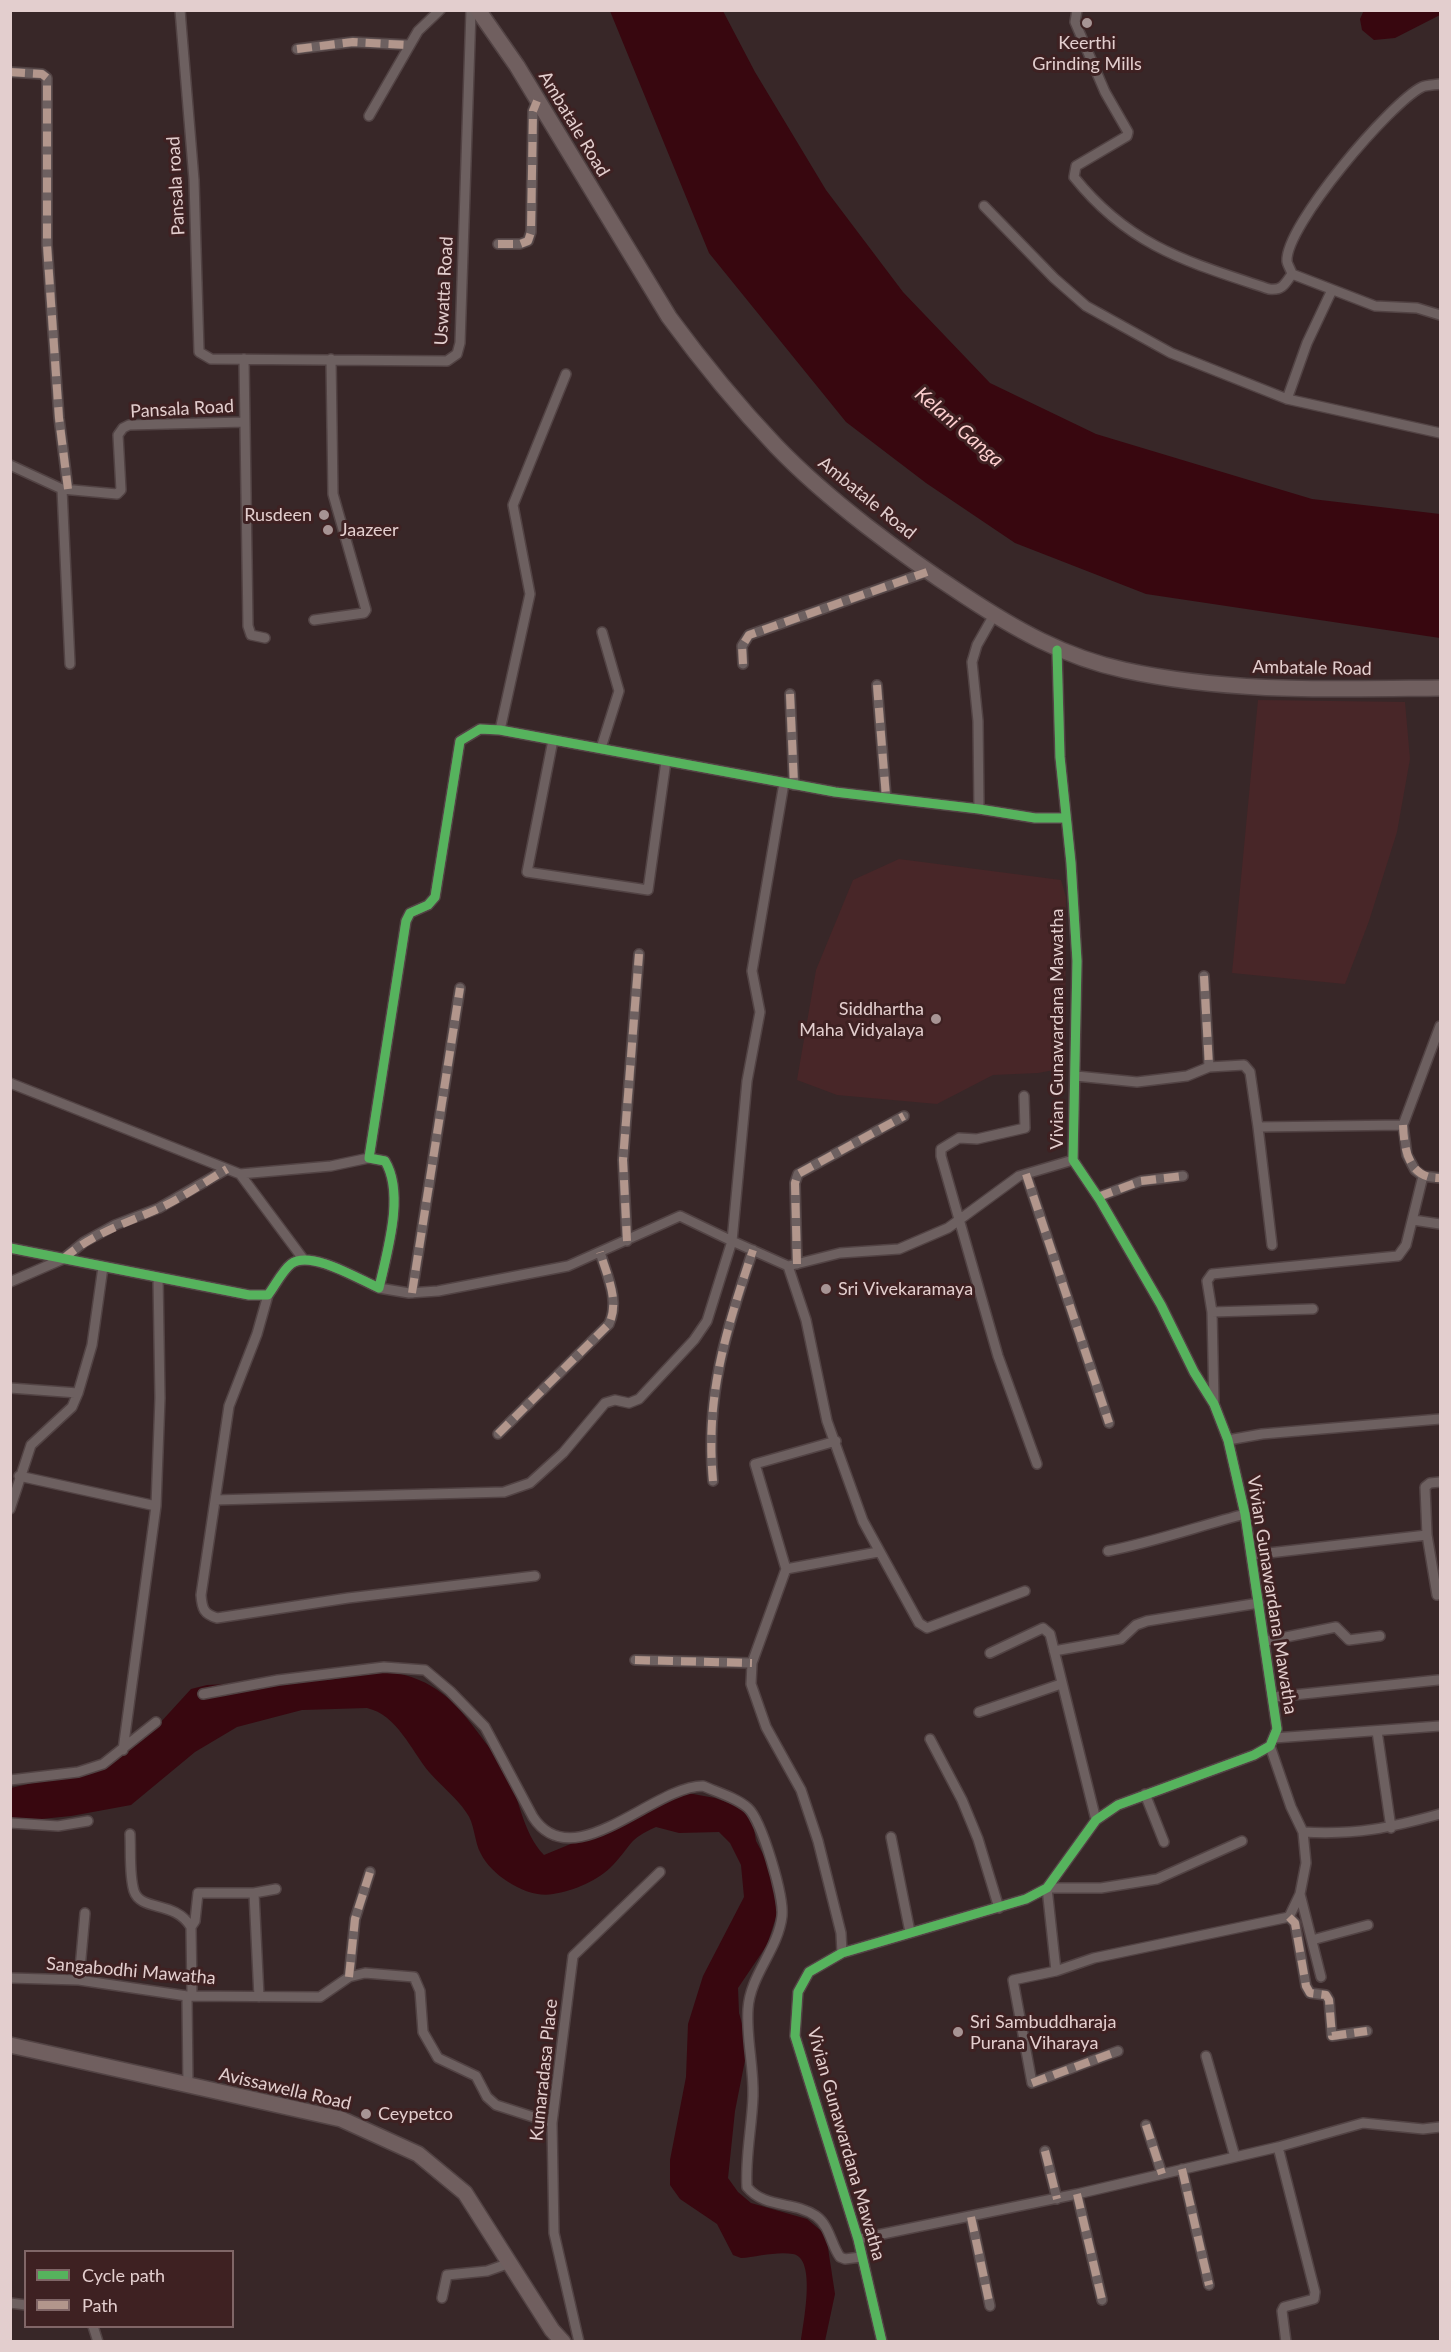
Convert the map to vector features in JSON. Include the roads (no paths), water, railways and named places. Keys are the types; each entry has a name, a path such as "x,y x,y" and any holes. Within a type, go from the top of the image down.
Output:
{"main road":[{"name":"Ambatale Road","path":"478,10 517,66 669,317 691,347 778,448 805,473 927,572 994,615 1057,650 1123,670 1210,683 1294,689 1440,688"},
{"name":"Avissawella Road","path":"10,2046 340,2119 418,2154 465,2193 552,2330 563,2342"}],"street":[{"name":"Pansala road","path":"180,10 194,180 198,345 199,352 204,357"},
{"path":"369,116 418,31 440,10"},
{"name":"Uswatta Road","path":"204,357 447,361 457,354 471,10"},
{"path":"1077,10 1075,22 1105,92 1128,132 1127,136 1073,170 1074,177 1094,202 1122,226 1192,264 1277,290 1283,287 1292,274"},
{"path":"297,49 353,42 410,45"},
{"path":"10,72 42,74 47,78 47,245 65,489 70,664"},
{"path":"1440,84 1422,87 1406,99 1350,154 1338,175 1314,203 1294,237 1287,260 1292,274 1375,306 1417,308 1440,315"},
{"path":"498,244 520,244 528,241 531,232 533,111 537,101"},
{"path":"984,206 1054,278 1086,306 1171,353 1287,399 1440,433"},
{"path":"1287,399 1307,343 1332,290"},
{"path":"244,359 248,626 251,635 265,638"},
{"path":"314,620 363,613 366,610 333,494 331,359"},
{"path":"500,730 530,594 513,505 566,374"},
{"name":"Pansala Road","path":"10,465 65,489 120,493 118,435 123,428 129,425 244,422"},
{"path":"743,664 742,646 749,635 927,572"},
{"path":"979,809 978,721 972,662 977,645 994,615"},
{"path":"601,748 619,691 602,632"},
{"name":"Vivian Gunawardana Mawatha","path":"1057,650 1065,818 1071,863 1077,961 1073,1160 1098,1197 1161,1305 1194,1372 1214,1404 1228,1440 1245,1514 1266,1641 1277,1729 1272,1742"},
{"path":"878,685 886,797"},
{"path":"215,1500 504,1492 530,1483 562,1453 605,1403 615,1400 629,1403 639,1399 694,1340 707,1321 732,1241 747,1081 760,1012 752,971 789,784 790,694"},
{"path":"369,1158 406,921 410,913 428,905 435,897 460,741 480,729 500,730 789,784 1035,818 1065,818"},
{"path":"553,740 527,872 648,890 666,761"},
{"path":"627,1241 623,1160 639,954"},
{"path":"1204,976 1209,1067"},
{"path":"412,1293 460,988"},
{"path":"1440,1026 1403,1125 1407,1155 1415,1170 1423,1176 1440,1178"},
{"path":"1076,1076 1137,1082 1187,1076 1209,1067 1244,1065 1250,1072 1272,1245"},
{"path":"10,1083 240,1174 331,1166 369,1158 385,1161 393,1175 394,1199 379,1288"},
{"path":"1024,1096 1025,1128 977,1139 959,1138 941,1149 958,1222 998,1356 1037,1464"},
{"path":"904,1116 798,1174 795,1183 793,1265 827,1421 863,1521 919,1623 927,1628 1025,1591"},
{"path":"1258,1126 1403,1125"},
{"path":"535,1576 348,1598 217,1618 208,1615 202,1608 201,1595 229,1406 257,1334 268,1295 291,1264 304,1260 318,1261 379,1288 412,1293 438,1291 568,1266 680,1216 732,1241 793,1265 840,1253 899,1250 958,1222 1026,1174 1073,1160"},
{"path":"10,1282 63,1259 84,1242 115,1225 159,1208 227,1169"},
{"path":"240,1174 304,1260"},
{"path":"1026,1174 1109,1423"},
{"path":"1098,1197 1141,1181 1183,1176"},
{"path":"1214,1404 1212,1312 1207,1281 1212,1274 1398,1256 1403,1252 1413,1220 1423,1176"},
{"path":"1413,1220 1440,1224"},
{"path":"10,1248 249,1295 268,1295"},
{"path":"713,1481 709,1441 712,1398 732,1312 753,1250"},
{"path":"498,1434 609,1324 614,1314 614,1300 600,1252"},
{"path":"10,1509 31,1445 72,1407 78,1393 92,1345 103,1267"},
{"path":"123,1750 156,1506 160,1398 158,1276"},
{"path":"1212,1312 1313,1309"},
{"path":"10,1388 78,1393"},
{"path":"1228,1440 1262,1434 1440,1419"},
{"path":"836,1441 755,1464 786,1569 752,1663 750,1684 766,1727 801,1790 818,1841 841,1933 842,1953"},
{"path":"20,1476 156,1506"},
{"path":"1437,1595 1427,1535 1425,1487 1430,1483 1440,1482"},
{"path":"1108,1551 1142,1545 1162,1536 1245,1514"},
{"path":"1251,1555 1427,1535"},
{"path":"786,1569 878,1552"},
{"path":"1054,1651 1121,1639 1136,1625 1147,1621 1259,1603"},
{"path":"1266,1641 1336,1627 1349,1640 1380,1636"},
{"path":"990,1653 1043,1628 1050,1634 1095,1820"},
{"path":"635,1660 752,1663"},
{"path":"203,1694 278,1680 384,1667 425,1670 450,1691 485,1727 533,1817 541,1829 557,1838 583,1836 648,1808 673,1791 695,1786 703,1786 747,1806 754,1815 769,1854 779,1888 782,1916 771,1947 752,1984 747,2010 753,2097 747,2187 754,2195 764,2200 817,2217 828,2230 840,2257 861,2257"},
{"path":"1274,1697 1438,1680"},
{"path":"979,1712 1061,1684"},
{"path":"10,1780 78,1772 103,1764 156,1722"},
{"path":"1056,1971 1047,1888 1095,1820 1119,1805 1144,1794 1254,1755 1272,1742 1440,1726"},
{"path":"1377,1731 1390,1828"},
{"path":"930,1739 962,1800 978,1839 999,1908"},
{"path":"1272,1742 1291,1807 1304,1832 1306,1863 1300,1894 1289,1917"},
{"path":"1144,1794 1164,1842"},
{"path":"1304,1832 1344,1835 1390,1828 1440,1814"},
{"path":"10,1823 58,1826 87,1821"},
{"path":"130,1834 134,1893 144,1903 176,1911 191,1927"},
{"path":"891,1838 910,1932"},
{"path":"1047,1888 1101,1888 1157,1879 1242,1841"},
{"path":"349,1977 355,1919 370,1872"},
{"name":"Kumaradasa Place","path":"579,2342 554,2233 552,2123 573,1956 660,1872"},
{"name":"Vivian Gunawardana Mawatha","path":"882,2342 858,2239 795,2036 798,1992 809,1972 842,1953 999,1908 1047,1888"},
{"path":"188,2087 191,1927 195,1921 198,1893 254,1893 276,1889"},
{"path":"254,1893 259,1997"},
{"path":"1300,1894 1321,1977"},
{"path":"79,1980 85,1913"},
{"path":"1118,2051 1032,2083 1012,1980 1056,1971 1094,1958 1289,1917"},
{"path":"1289,1917 1295,1923 1306,1986 1310,1993 1326,1995 1329,2000 1332,2036 1367,2031"},
{"path":"1312,1940 1368,1925"},
{"name":"Sangabodhi Mawatha","path":"10,1978 79,1980 189,1995 320,1997 349,1977 365,1973 414,1977 420,1991 423,2032 438,2058 476,2076 488,2097 496,2104 552,2123"},
{"path":"1206,2056 1235,2157"},
{"path":"858,2239 1057,2199 1278,2147 1363,2123 1423,2129 1440,2127"},
{"path":"1146,2125 1162,2174"},
{"path":"1278,2147 1316,2292 1314,2299 1284,2307 1282,2311 1287,2342"},
{"path":"1045,2151 1057,2199"},
{"path":"1182,2169 1209,2285"},
{"path":"1077,2194 1102,2300"},
{"path":"971,2217 990,2306"},
{"path":"442,2298 447,2275 488,2271 510,2263"}],"water":[{"path":"1364,10 1440,11 1440,15 1395,38 1374,40 1362,30 1360,19"},
{"name":"Kelani Ganga","path":"610,11 723,11 755,72 826,190 903,292 990,383 1096,434 1312,499 1440,514 1440,638 1146,594 1015,543 926,483 846,422 709,253"},
{"path":"388,1671 419,1680 453,1702 504,1768 530,1835 544,1855 590,1836 682,1792 715,1798 739,1807 752,1818 756,1841 772,1871 777,1914 767,1945 738,1988 739,2013 748,2045 735,2111 728,2178 738,2192 751,2203 807,2219 826,2235 835,2294 825,2341 801,2341 807,2279 805,2267 800,2258 787,2253 741,2258 733,2255 717,2224 680,2199 670,2185 670,2160 686,2077 688,2024 703,1976 744,1897 741,1865 730,1843 719,1832 679,1833 656,1827 635,1839 607,1870 586,1884 553,1894 533,1893 512,1884 493,1870 479,1849 469,1816 458,1801 429,1772 395,1726 378,1712 367,1708 302,1710 237,1727 195,1752 131,1805 71,1816 11,1820 11,1788 106,1766 159,1724 191,1689 207,1685 328,1680"}],"place":[{"name":"Keerthi Grinding Mills","path":"1087,23"},
{"name":"Rusdeen","path":"324,515"},
{"name":"Jaazeer","path":"328,530"},
{"name":"Siddhartha Maha Vidyalaya","path":"936,1019"},
{"name":"Sri Vivekaramaya","path":"826,1289"},
{"name":"Sri Sambuddharaja Purana Viharaya","path":"958,2032"},
{"name":"Ceypetco","path":"366,2114"}]}
